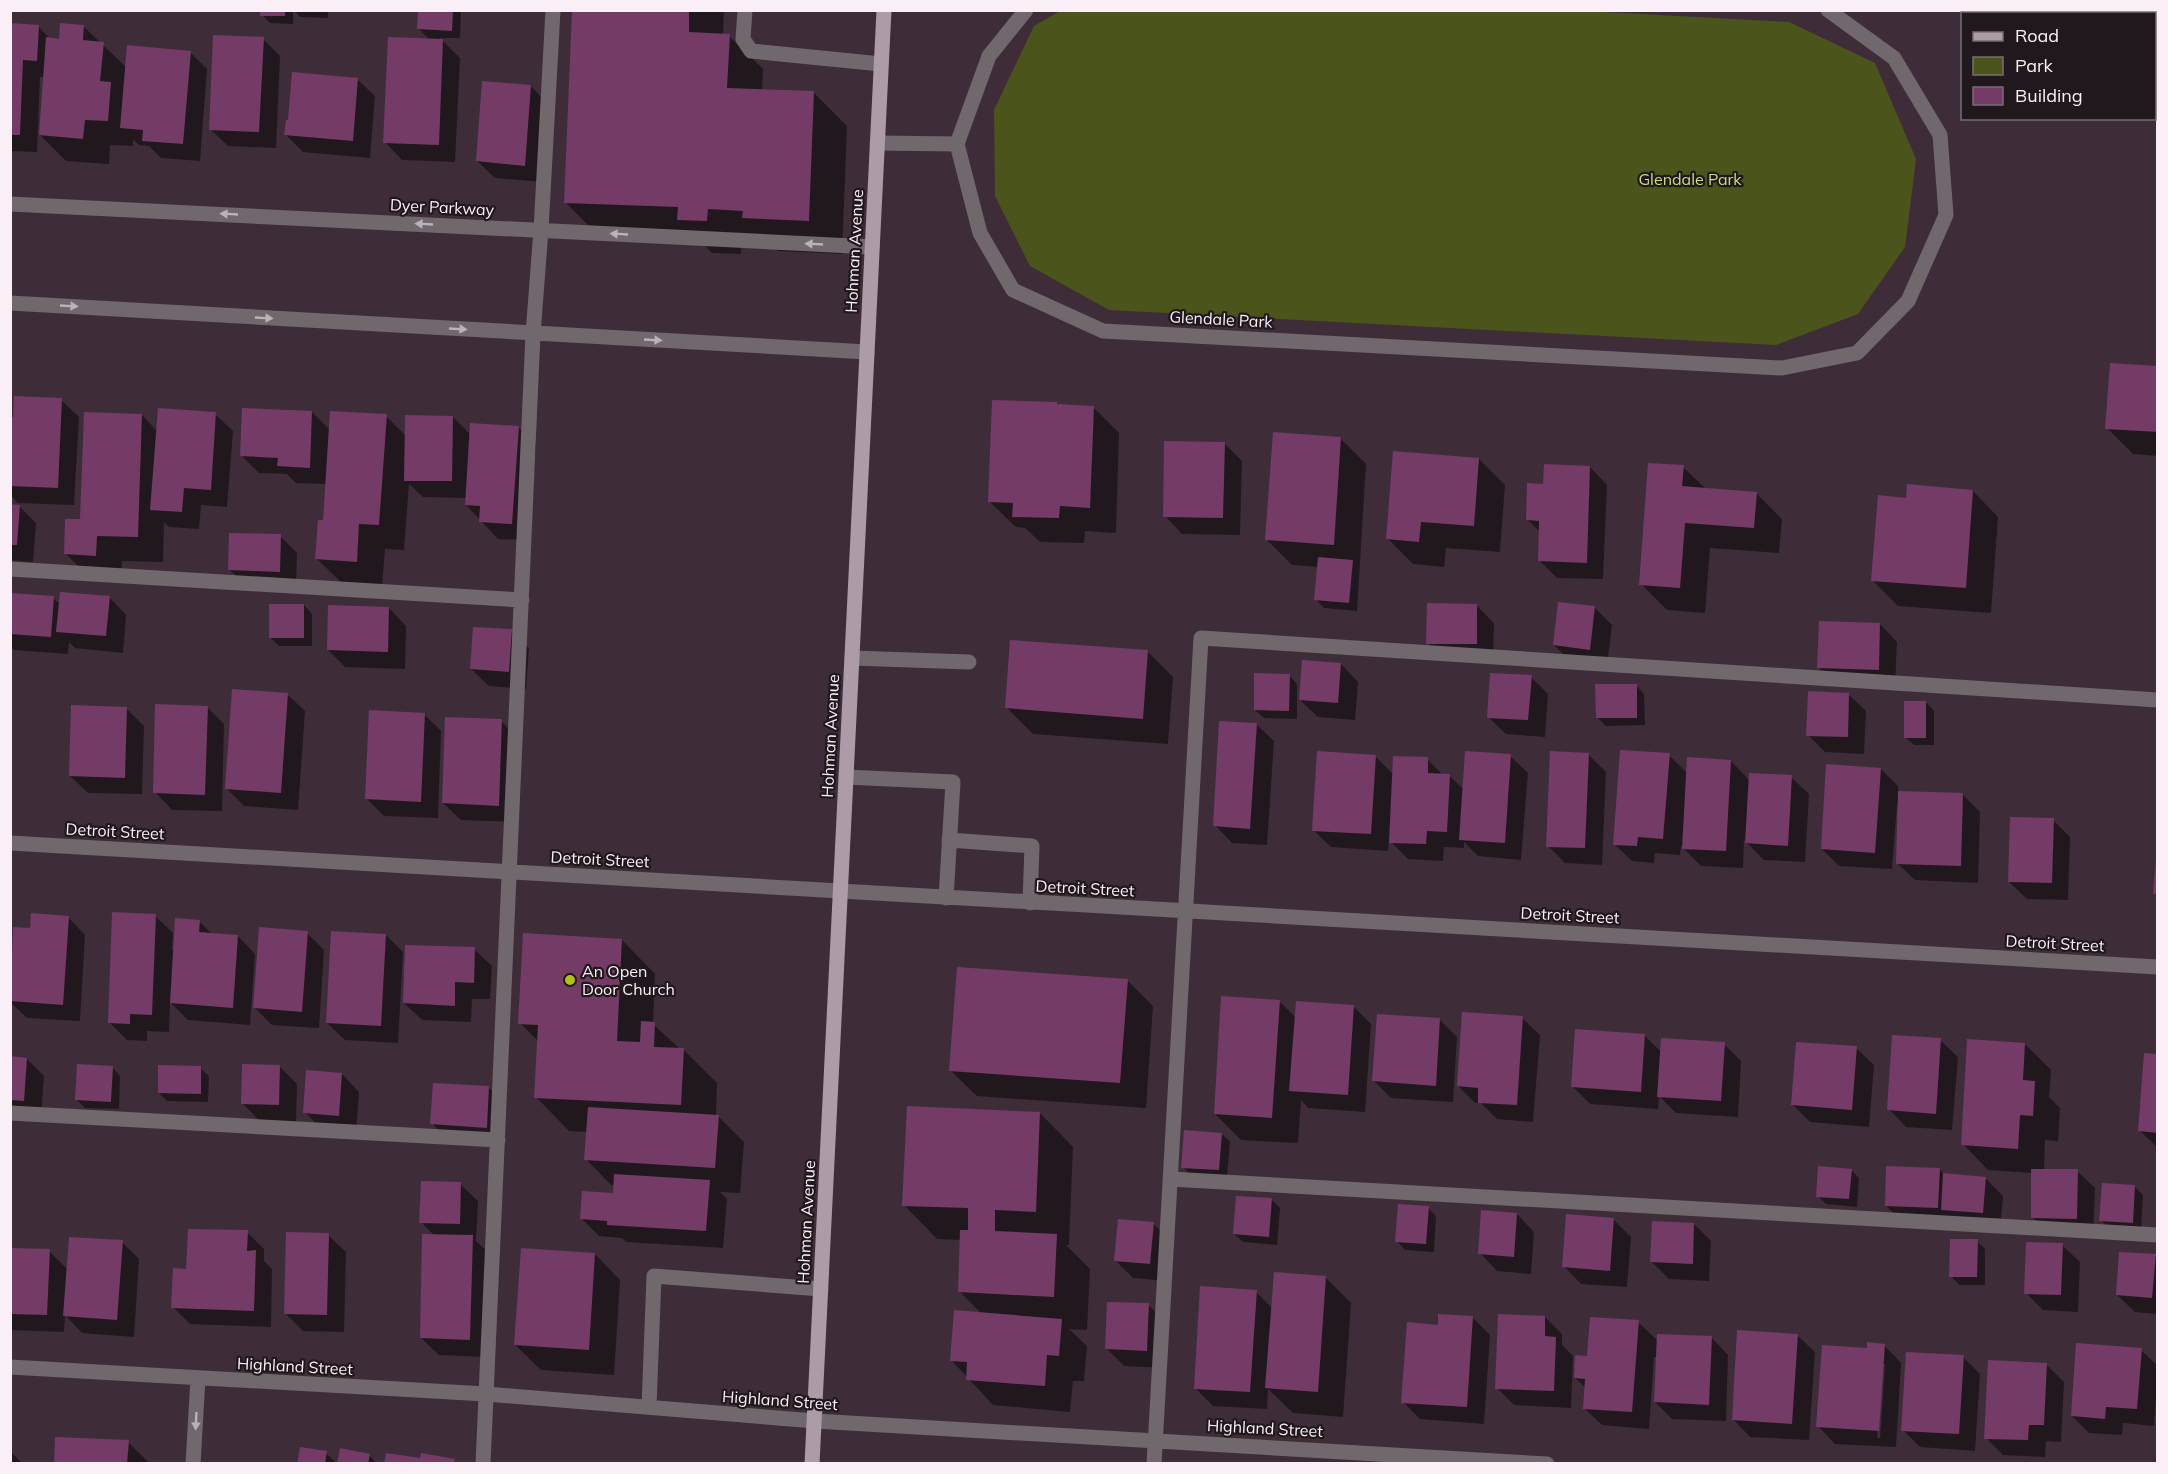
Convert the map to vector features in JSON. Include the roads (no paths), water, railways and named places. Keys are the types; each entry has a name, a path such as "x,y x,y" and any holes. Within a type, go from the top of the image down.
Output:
{"main road":[{"name":"Hohman Avenue","path":"812,1464 884,10"}],"street":[{"path":"483,1464 533,334 553,10"},
{"path":"745,10 743,39 751,51 881,64"},
{"path":"877,143 957,144 989,56 1026,10"},
{"name":"Glendale Park","path":"957,144 980,233 1013,290 1103,331 1782,368 1857,353 1908,301 1946,215 1940,135 1894,58 1828,10"},
{"name":"Dyer Parkway","path":"10,204 872,247"},
{"path":"10,303 867,352"},
{"path":"10,569 522,600"},
{"path":"1154,1464 1201,638 2157,700"},
{"path":"852,658 969,662"},
{"path":"846,777 953,782 946,898"},
{"path":"949,840 1032,846 1030,903"},
{"name":"Detroit Street","path":"10,843 2157,967"},
{"path":"10,1113 498,1140"},
{"path":"1170,1179 2157,1235"},
{"path":"648,1407 654,1276 821,1289"},
{"name":"Highland Street","path":"10,1368 486,1394 815,1421 1547,1464"},
{"path":"193,1464 198,1378"}],"place":[{"name":"An Open Door Church","path":"570,980"}]}
